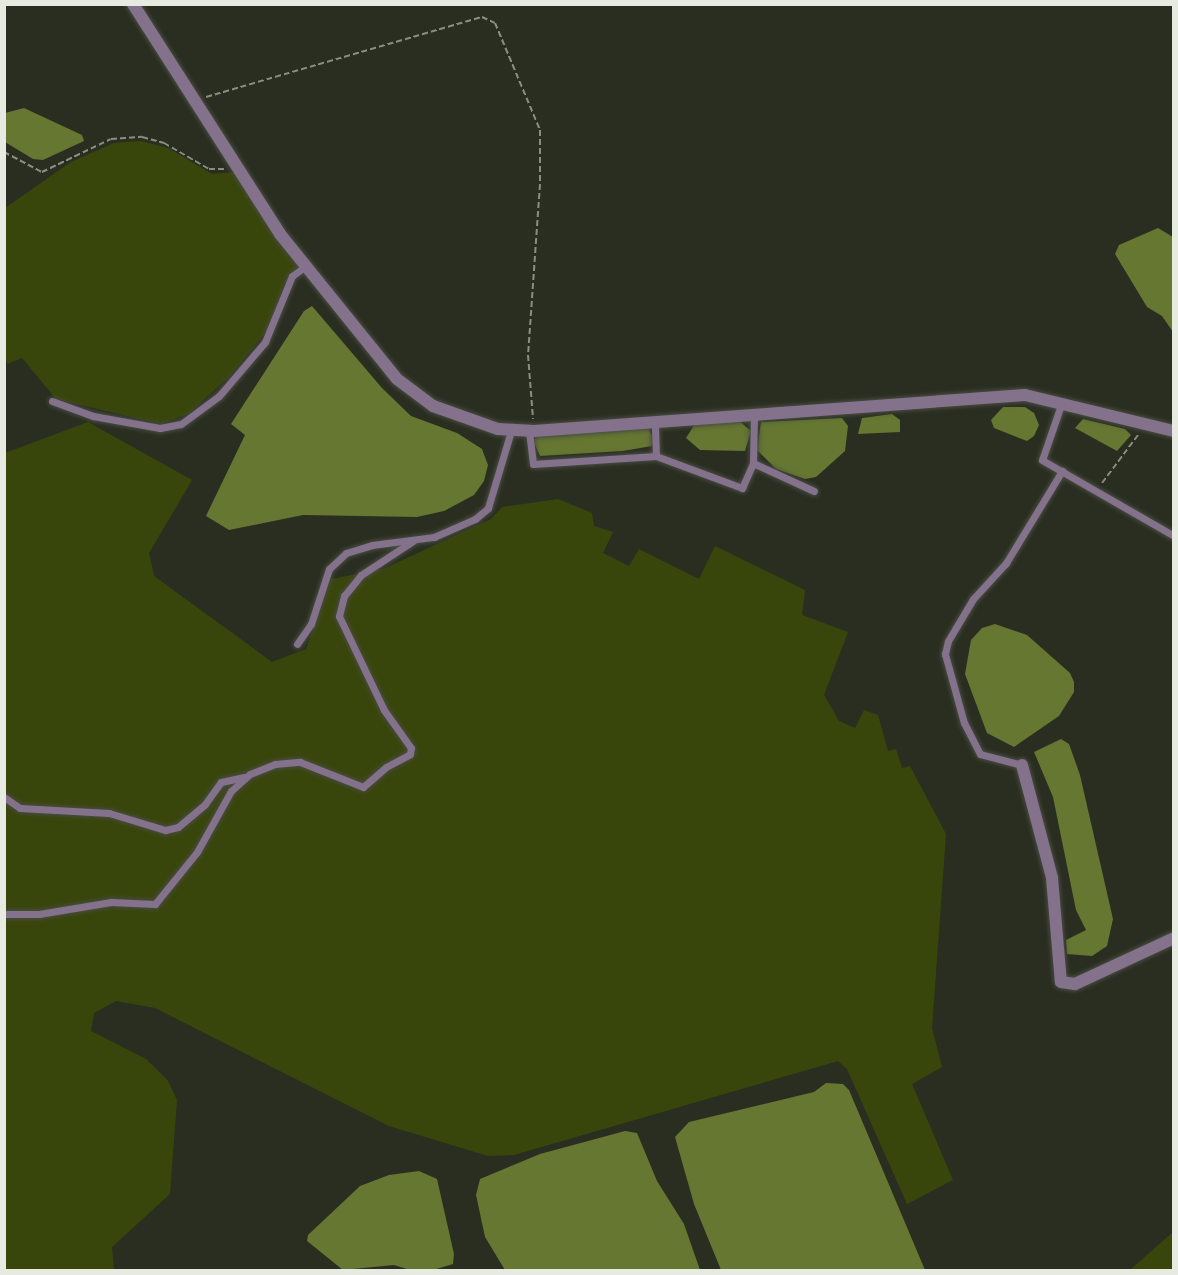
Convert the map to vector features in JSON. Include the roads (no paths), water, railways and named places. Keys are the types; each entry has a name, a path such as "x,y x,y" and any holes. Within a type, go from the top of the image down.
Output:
{"street":[{"path":"133,4 192,101 306,266 406,388 439,408 511,431 531,431 1025,395 1062,402 1173,431"},
{"path":"1022,765 1052,878 1061,982 1075,984 1173,938"}],"lane":[{"path":"52,401 104,418 160,428 181,424 219,396 265,342 292,276 306,266"},
{"path":"1062,402 1042,460 1173,536"},
{"path":"531,431 533,464 656,456 742,488 753,463 754,415"},
{"path":"656,422 656,456"},
{"path":"297,644 311,624 329,569 335,561 355,549 413,541 454,528 488,508 511,431"},
{"path":"753,463 814,491"},
{"path":"1022,765 980,754 964,723 945,654 948,641 973,599 1006,563 1062,471"},
{"path":"4,797 20,808 109,813 165,830 178,827 205,804 221,782 244,777 275,764 300,762 363,787 412,752 384,710 339,616 344,596 361,575 413,541"},
{"path":"4,914 39,914 111,902 158,902 197,852 231,791 244,777"}]}
